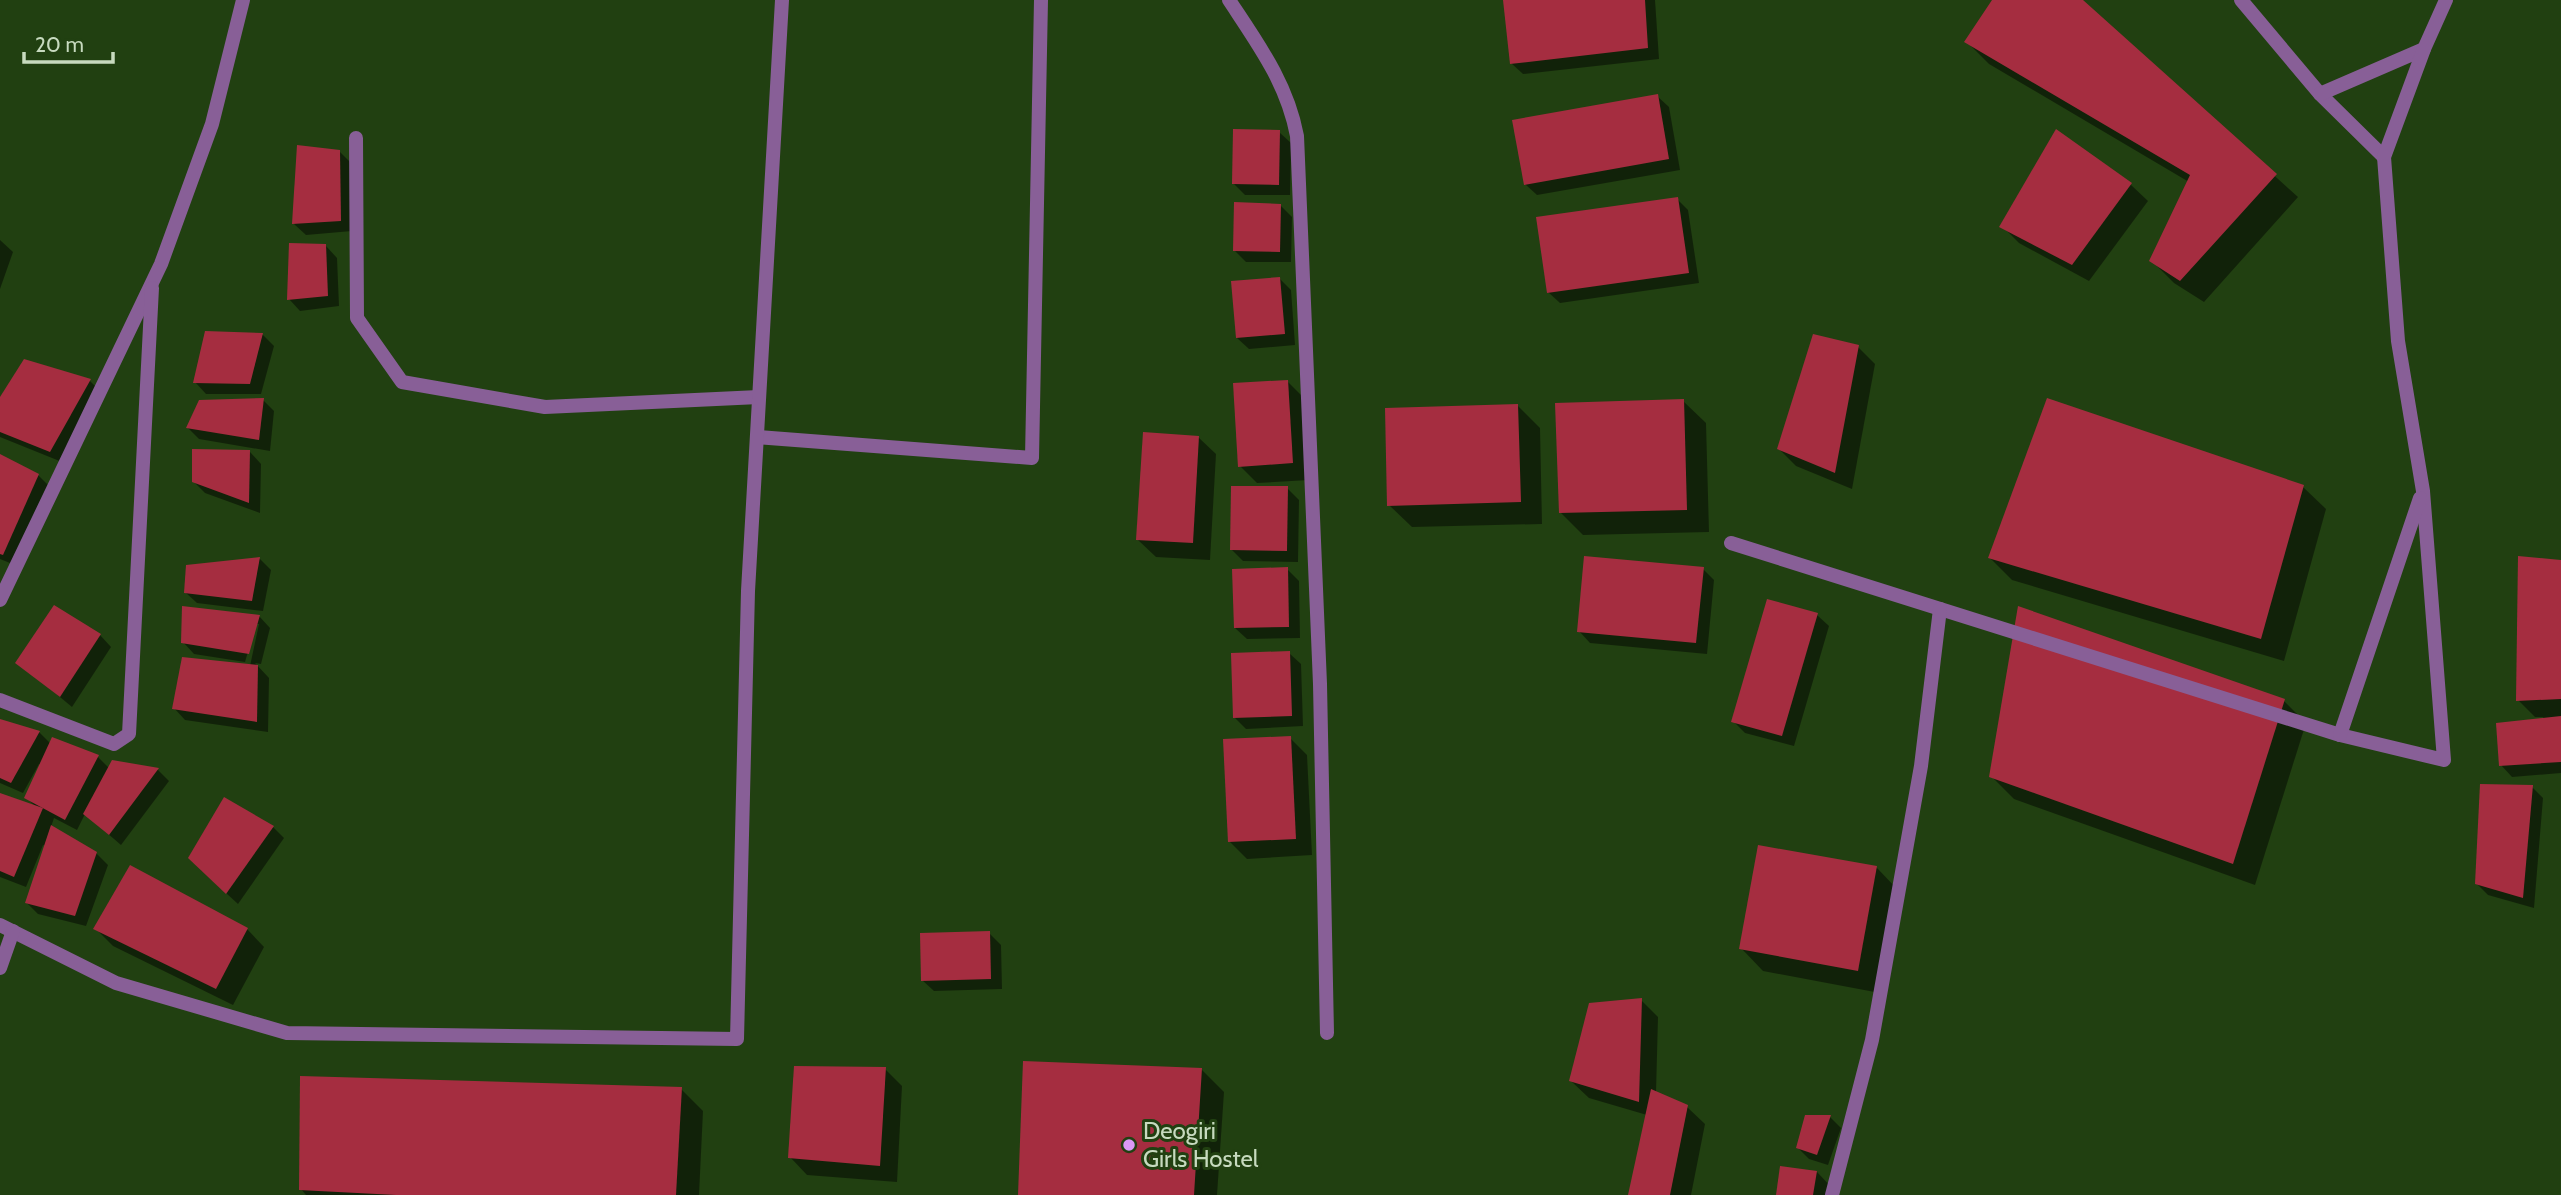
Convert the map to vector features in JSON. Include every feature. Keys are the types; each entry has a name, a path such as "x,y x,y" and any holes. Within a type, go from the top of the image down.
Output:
{"street":[{"path":"0,600 152,282 212,124 243,0"},
{"path":"0,968 6,928 116,983 287,1033 737,1040 748,591 782,0"},
{"path":"757,437 1032,458 1041,0"},
{"path":"1229,0 1277,73 1291,106 1297,135 1320,684 1327,1033"},
{"path":"2241,0 2320,94 2384,157"},
{"path":"1731,543 2340,735 2444,760 2423,491 2398,341 2384,157 2424,49 2446,0"},
{"path":"2320,94 2424,49"},
{"path":"356,138 357,318 401,382 545,407 760,397"},
{"path":"0,700 114,744 129,734 152,282"},
{"path":"2340,735 2423,491"},
{"path":"1832,1195 1872,1040 1921,766 1940,609"}],"building":[{"path":"1503,0 1645,0 1648,48 1510,64"},
{"path":"1992,0 2083,0 2277,174 2180,281 2149,261 2190,175 1964,42"},
{"path":"1658,94 1669,159 1524,185 1512,120"},
{"path":"1233,129 1280,130 1279,185 1232,184"},
{"path":"2056,129 2132,183 2072,265 1999,227"},
{"path":"297,145 340,150 341,221 292,224"},
{"path":"1678,197 1689,273 1547,293 1536,217"},
{"path":"1234,202 1281,204 1280,252 1233,251"},
{"path":"289,243 326,244 328,296 287,300"},
{"path":"1280,277 1285,334 1236,338 1231,281"},
{"path":"205,331 263,333 250,384 193,383"},
{"path":"1813,334 1859,345 1835,473 1777,449"},
{"path":"24,359 91,379 50,452 0,432 0,397"},
{"path":"1288,380 1293,463 1238,467 1233,383"},
{"path":"264,398 259,440 186,428 199,400"},
{"path":"2047,398 2304,485 2261,639 1988,558"},
{"path":"1684,399 1687,510 1559,513 1555,403"},
{"path":"1518,404 1521,502 1387,506 1385,408"},
{"path":"1143,432 1199,436 1193,543 1136,540"},
{"path":"192,449 250,450 249,503 192,482"},
{"path":"0,454 39,474 3,555 0,554"},
{"path":"1231,486 1288,486 1287,551 1230,550"},
{"path":"1584,556 1704,567 1696,643 1577,632"},
{"path":"2518,556 2561,560 2561,699 2516,701"},
{"path":"260,557 252,601 184,593 186,565"},
{"path":"1288,567 1289,627 1234,628 1232,569"},
{"path":"1767,599 1818,613 1782,736 1731,722"},
{"path":"54,605 101,634 60,697 15,663"},
{"path":"182,606 260,615 249,654 181,643"},
{"path":"2018,606 2285,699 2233,864 1989,777"},
{"path":"1290,651 1292,716 1233,718 1231,653"},
{"path":"182,657 258,665 257,722 172,709"},
{"path":"2561,716 2561,762 2499,766 2496,723"},
{"path":"0,719 40,731 11,783 0,778"},
{"path":"1291,736 1296,839 1228,842 1223,739"},
{"path":"52,737 99,755 65,820 24,798"},
{"path":"112,760 159,768 109,835 83,814"},
{"path":"2480,784 2533,785 2523,898 2475,884"},
{"path":"0,793 43,808 14,877 0,871"},
{"path":"224,797 274,826 226,894 188,858"},
{"path":"51,825 97,852 75,916 25,903"},
{"path":"1758,845 1877,866 1858,971 1739,949"},
{"path":"130,865 248,928 216,989 93,929"},
{"path":"990,931 991,979 921,981 920,933"},
{"path":"1642,998 1639,1102 1569,1081 1589,1003"},
{"path":"1023,1061 1202,1068 1194,1195 1018,1195"},
{"path":"794,1066 886,1067 880,1166 788,1158"},
{"path":"300,1076 682,1087 676,1195 396,1195 299,1190"},
{"path":"1651,1089 1688,1105 1670,1195 1628,1195"},
{"path":"1805,1115 1831,1115 1817,1155 1796,1148"},
{"path":"1780,1166 1817,1171 1813,1195 1776,1195"}],"place":[{"name":"Deogiri Girls Hostel","path":"1129,1145"}]}
